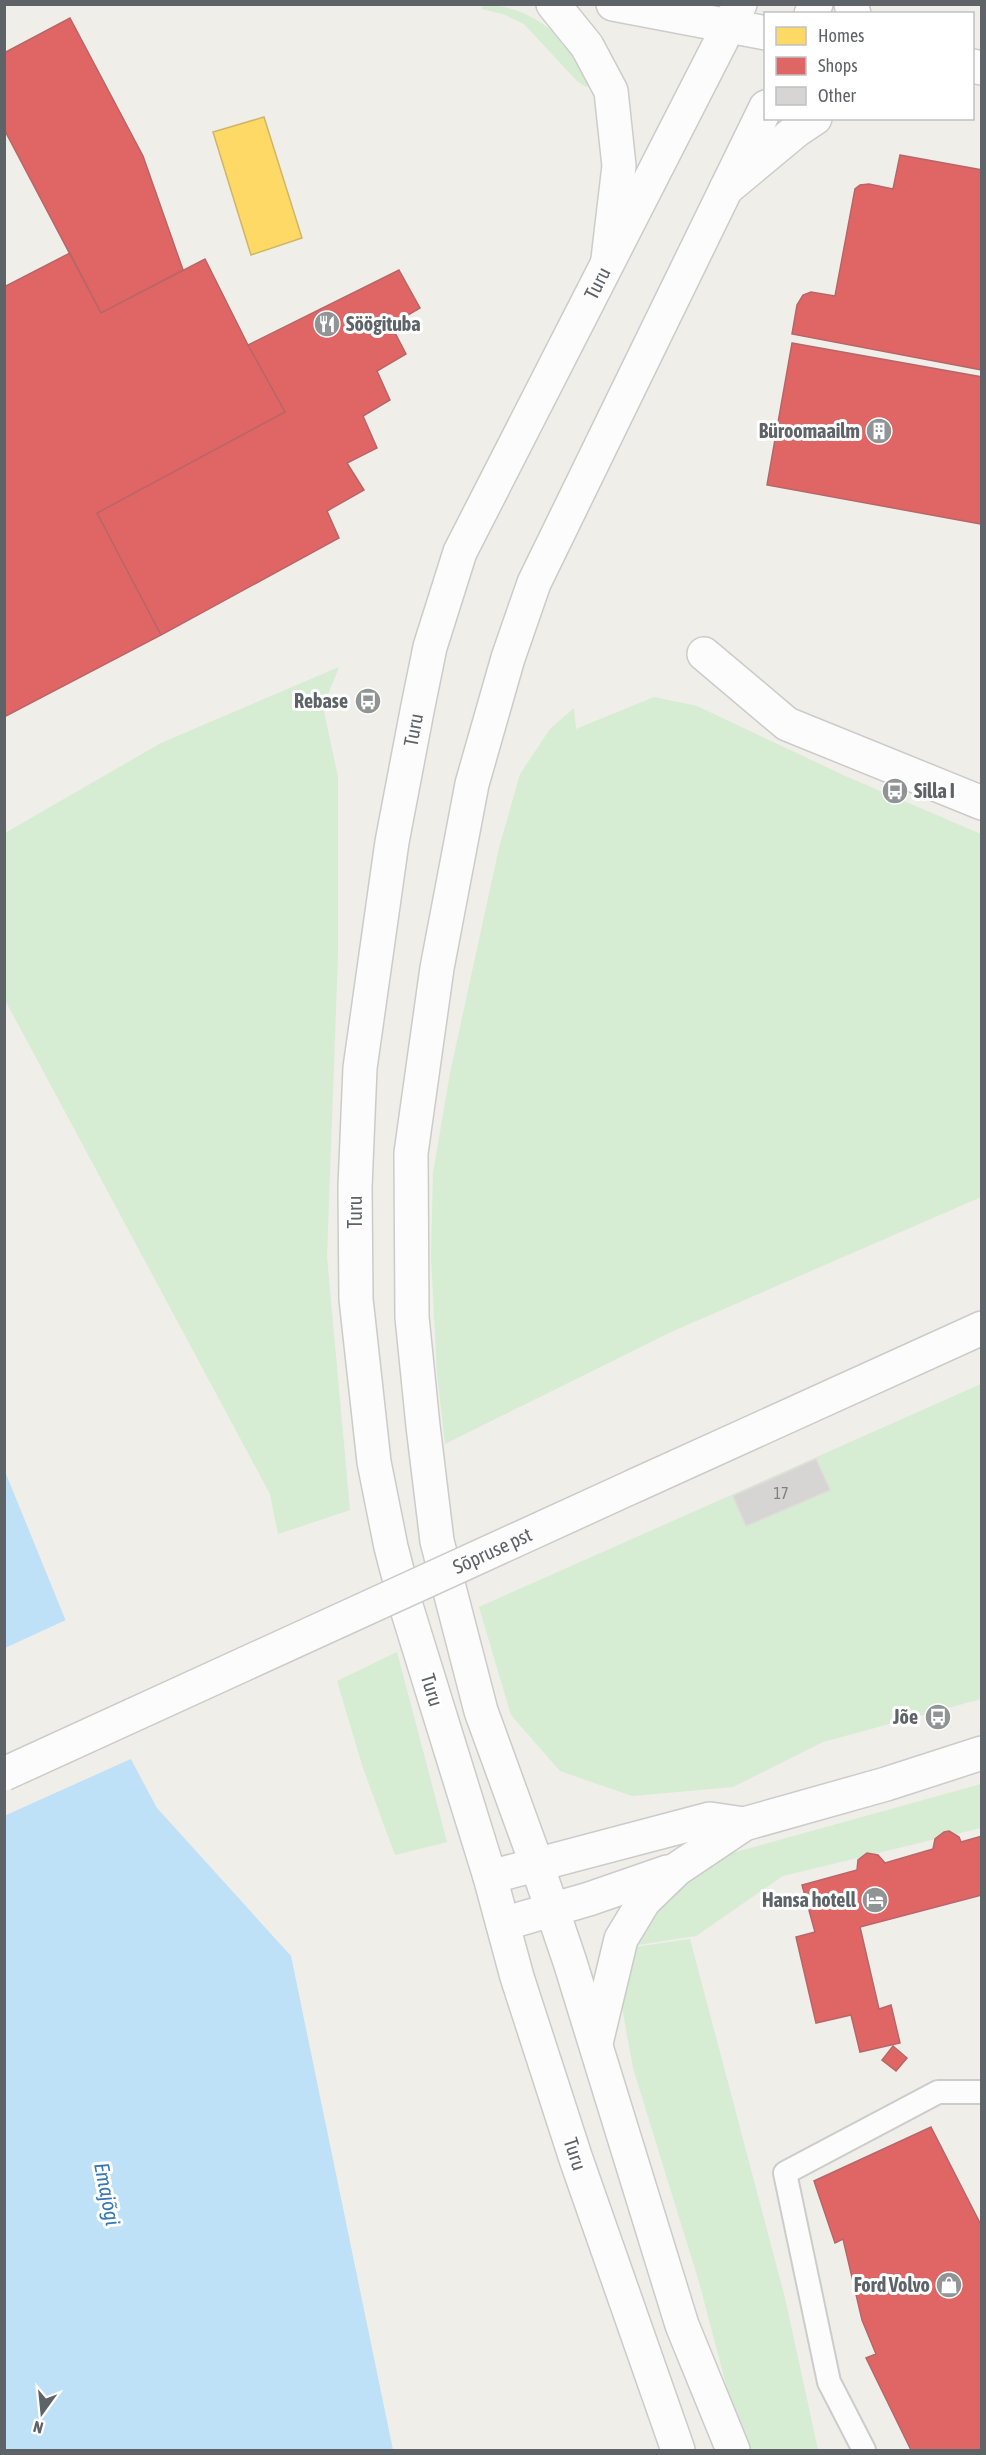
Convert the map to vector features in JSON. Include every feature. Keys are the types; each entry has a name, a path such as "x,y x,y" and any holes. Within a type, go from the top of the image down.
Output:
{"main road":[{"path":"553,4 587,46 611,91 619,166 607,266"},
{"path":"613,4 734,16 764,32"},
{"name":"Turu","path":"678,2451 576,2159 517,1977 490,1877 407,1609 391,1547 374,1462 356,1299 355,1187 360,1068 392,842 430,647 460,552 734,16"},
{"path":"733,2451 682,2325 596,2044 537,1865 481,1711 437,1541 412,1317 411,1153 437,968 472,784 508,658 534,583 764,109"},
{"path":"726,189 796,130 812,120"},
{"path":"704,654 787,724 981,803"},
{"name":"Sõpruse pst","path":"4,1774 981,1328"},
{"path":"596,2044 621,1939 644,1901 677,1869 744,1824 886,1784 981,1753"},
{"path":"490,1877 710,1819 744,1824"},
{"path":"503,1924 677,1869"}],"lane":[{"path":"864,2451 829,2382 784,2173 938,2092 981,2092"}],"green space":[{"path":"484,5 519,11 549,28 573,54 590,85 586,87 577,81 524,24 503,14 481,9"},
{"path":"339,667 323,707 338,777 338,955 327,1257 350,1510 278,1534 270,1494 5,1000 5,833 161,743"},
{"path":"654,697 697,706 843,775 981,834 981,1197 671,1332 445,1444 437,1373 431,1256 433,1173 450,1073 499,848 520,774 550,729 574,708 576,729"},
{"path":"981,1384 981,1699 823,1742 733,1787 632,1796 560,1771 511,1715 479,1607"},
{"path":"397,1652 447,1842 395,1855 363,1768 337,1681"},
{"path":"981,1784 981,1828 783,1876 696,1936 637,1945 639,1924 661,1893 732,1853"},
{"path":"690,1939 785,2298 818,2450 750,2450 728,2392 699,2282 633,2068 620,1996 635,1947"}],"water":[{"name":"Emajõgi","path":"4,1469 94,1690 157,1808 291,1956 393,2450 5,2450"}],"pier":[{"path":"68,1619 97,1689 133,1758 4,1816 5,1648"}],"building: Homes":[{"path":"264,117 302,238 251,255 213,132"}],"building: Shops":[{"path":"70,18 143,156 183,270 101,313 4,129 4,53"},
{"path":"900,155 982,170 982,370 792,334 797,305 803,295 811,292 835,296 855,189 860,185 869,184 893,189"},
{"path":"70,253 101,313 205,259 285,412 97,513 161,635 4,717 4,287"},
{"path":"399,270 420,308 391,325 406,354 377,371 390,400 363,416 377,448 347,463 364,490 327,511 339,538 161,635 97,513 285,412 248,345"},
{"name":"Büroomaailm","path":"792,343 982,377 981,524 767,485"},
{"path":"949,1831 959,1837 961,1842 982,1836 982,1895 860,1927 879,2009 891,2005 900,2043 860,2052 851,2015 816,2023 796,1937 815,1932 802,1885 857,1870 858,1860 867,1853 878,1855 885,1863 933,1849 935,1839"},
{"path":"893,2046 907,2058 896,2071 882,2060"},
{"path":"931,2127 982,2227 982,2450 911,2450 866,2358 876,2354 862,2320 843,2239 835,2243 814,2181"}],"building: Other":[{"path":"816,1459 830,1490 746,1526 733,1496"}],"place":[{"name":"Söögituba","path":"327,324"},
{"name":"Büroomaailm","path":"879,431"},
{"name":"Rebase","path":"368,701"},
{"name":"Silla I","path":"895,791"},
{"name":"Jõe","path":"938,1717"},
{"name":"Hansa hotell","path":"875,1900"},
{"name":"Ford Volvo","path":"949,2285"}]}
